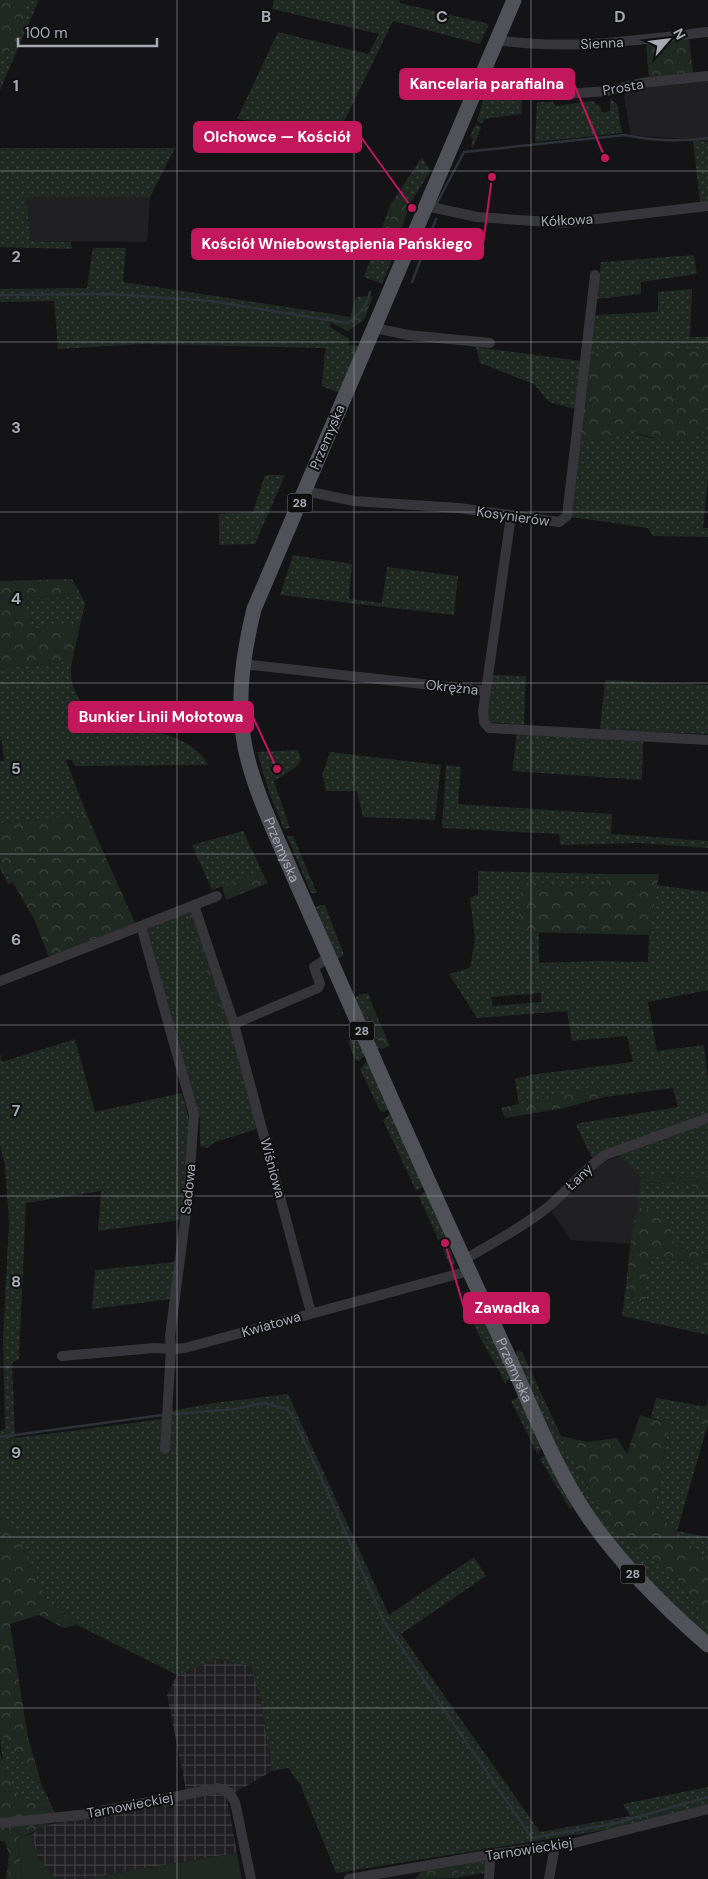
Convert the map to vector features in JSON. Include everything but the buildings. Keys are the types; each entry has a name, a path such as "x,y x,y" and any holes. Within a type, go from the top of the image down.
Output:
{"main road":[{"name":"Przemyska","path":"514,0 375,328 337,427 305,491 254,609 243,664 241,708 245,746 252,772 275,833 329,958 466,1266 561,1470 589,1518 636,1576 670,1612 708,1645"}],"street":[{"name":"Sienna","path":"497,40 594,45 708,32"},
{"name":"Prosta","path":"477,85 563,94 608,90 641,83 708,76"},
{"name":"Kółkowa","path":"426,206 478,217 563,223 708,206"},
{"name":"Kosynierów","path":"305,491 354,501 460,508 559,522 567,516 594,275"},
{"path":"375,328 408,335 490,343"},
{"name":"Okrężna","path":"243,664 486,691 511,516"},
{"path":"486,691 483,711 484,722 489,728 708,740"},
{"path":"0,981 218,896"},
{"name":"Wiśniowa","path":"194,905 234,1024 310,1313"},
{"name":"Sadowa","path":"141,926 194,1115 188,1197 171,1349"},
{"path":"234,1024 318,988 320,984 314,967 329,958"},
{"name":"Łany","path":"466,1266 549,1206 590,1165 605,1155 708,1118"},
{"name":"Kwiatowa","path":"171,1349 185,1348 310,1313 466,1266"},
{"path":"62,1356 154,1348 171,1349 166,1449"},
{"name":"Tarnowieckiej","path":"0,1823 90,1814 218,1788 229,1792 235,1802 250,1879"},
{"name":"Tarnowieckiej","path":"349,1879 494,1854 554,1846 708,1809"},
{"path":"549,1879 554,1846"},
{"path":"488,1879 490,1862 494,1854"}],"shaded area":[{"path":"708,79 708,141 631,135 624,99 626,90"},
{"path":"26,197 150,197 147,242 31,241"},
{"path":"620,1156 641,1178 631,1244 571,1240 551,1211 593,1166"},
{"path":"218,1659 251,1666 260,1695 272,1771 227,1797 237,1853 82,1879 56,1879 37,1857 32,1834 42,1826 58,1823 55,1814 186,1790 167,1695 177,1675"}],"green space":[{"path":"0,0 25,0 26,2 20,45 0,54"},
{"path":"25,0 39,0 20,43"},
{"path":"274,0 400,0 400,3 489,24 480,44 393,21 339,132 237,119 278,32 368,54 379,34 272,9"},
{"path":"689,38 693,73 649,78 646,43"},
{"path":"19,45 0,90 0,54"},
{"path":"486,91 522,94 521,114 484,119 482,124 477,121"},
{"path":"610,98 617,104 622,133 535,142 537,102 553,102 556,106 592,101 600,106 602,113 610,111"},
{"path":"476,124 481,128 473,148 471,147 473,139 470,136"},
{"path":"693,140 708,142 708,202 700,203"},
{"path":"0,148 175,148 150,197 26,197 31,241 71,242 72,249 0,247"},
{"path":"422,157 430,171 410,204 400,190"},
{"path":"400,190 410,204 398,239 391,241 387,237 391,217 390,205"},
{"path":"390,205 391,217 387,237 391,241 398,239 396,250 382,284 364,277"},
{"path":"93,248 126,248 123,282 332,314 330,327 349,339 348,345 359,346 339,393 322,386 325,348 142,344 58,349 54,301 0,302 0,289 87,288"},
{"path":"694,255 697,274 641,282 641,294 597,299 601,262"},
{"path":"692,289 690,337 708,337 708,353 660,348 589,361 595,315 658,312 658,292"},
{"path":"373,296 364,320 348,331 331,323 332,314 350,317 356,297"},
{"path":"638,343 708,353 708,424 703,432 684,440 660,439 629,430 600,441 580,439 589,361 595,354"},
{"path":"476,347 581,361 575,409 549,402 534,384 480,363"},
{"path":"708,425 708,476 703,528 708,528 708,537 653,536 648,528 572,517 580,439 600,441 629,430 648,438 699,436"},
{"path":"265,475 285,475 255,544 219,545 219,514 253,512"},
{"path":"293,555 352,564 349,599 382,603 387,567 458,576 454,615 280,595"},
{"path":"72,579 81,595 79,597 26,598 29,629 80,625 72,661 0,669 0,581"},
{"path":"81,595 85,604 80,625 29,629 26,598 79,597"},
{"path":"72,661 72,682 75,691 91,715 105,729 133,729 163,734 189,745 200,754 208,765 75,766 72,760 66,760 87,815 0,823 0,761 4,761 2,741 0,740 0,669"},
{"path":"493,675 526,676 524,725 490,722 486,715"},
{"path":"605,680 708,685 708,734 600,730"},
{"path":"517,734 643,740 642,780 512,771"},
{"path":"298,750 301,760 295,768 274,781 290,828 284,829 270,795 257,752"},
{"path":"330,752 441,765 435,820 363,817 357,791 326,791 322,775"},
{"path":"446,765 461,767 458,804 612,814 611,834 708,841 708,848 638,843 560,845 559,834 442,828"},
{"path":"87,815 135,923 49,957 33,917 0,861 0,823"},
{"path":"243,831 262,871 212,890 192,845"},
{"path":"287,836 293,836 317,893 311,893"},
{"path":"0,861 13,882 8,884 0,869"},
{"path":"262,871 268,883 226,900 222,886"},
{"path":"478,871 608,874 605,887 521,882 519,932 539,933 539,963 648,962 649,935 657,885 708,892 708,990 648,1002 657,1051 704,1045 708,1082 708,1114 610,1148 592,1158 576,1125 678,1107 673,1088 604,1097 596,1086 519,1105 515,1079 530,1075 633,1062 627,1036 572,1041 567,1011 477,1018 449,974 470,968 475,939 470,897 478,895","holes":["541,993 541,1002 493,1006 491,997"]},
{"path":"608,874 659,874 649,935 518,932 521,882 605,887"},
{"path":"325,905 344,955 337,959 316,907"},
{"path":"193,910 225,1011 219,1013 188,913"},
{"path":"188,913 219,1013 225,1011 258,1126 254,1130 215,1142 207,1148 200,1146 200,1120 147,932 149,927"},
{"path":"368,993 374,1009 367,1014 382,1049 376,1048 354,998"},
{"path":"374,1009 390,1046 382,1049 367,1013"},
{"path":"356,1034 366,1054 359,1061 355,1060 348,1041"},
{"path":"75,1039 95,1112 182,1093 192,1131 181,1220 98,1231 101,1191 26,1203 19,1359 12,1363 15,1438 161,1419 171,1411 214,1403 288,1394 389,1615 474,1557 486,1576 401,1634 540,1832 630,1816 623,1804 708,1787 708,1804 617,1828 336,1873 300,1784 288,1768 272,1771 260,1695 251,1666 218,1659 177,1675 77,1625 45,1597 17,1535 0,1518 0,1431 5,1429 3,1337 9,1222 5,1166 0,1145 0,1052 2,1062","holes":["681,1801 687,1806 635,1822 631,1816"]},
{"path":"367,1061 389,1109 384,1112 380,1111 360,1069"},
{"path":"596,1086 604,1097 564,1108 505,1118 501,1108"},
{"path":"390,1114 423,1187 416,1191 383,1120"},
{"path":"708,1121 708,1178 656,1176 641,1178 620,1156 622,1153"},
{"path":"656,1176 708,1178 708,1190 680,1182 640,1183 641,1178"},
{"path":"680,1182 708,1190 708,1255 673,1246 658,1214 637,1206 640,1183"},
{"path":"426,1190 455,1262 454,1266 450,1265 419,1197"},
{"path":"637,1206 658,1214 670,1224 673,1246 708,1255 708,1266 651,1255 646,1278 646,1300 638,1305 632,1296 628,1271"},
{"path":"651,1255 708,1266 708,1335 622,1316 628,1268 632,1297 646,1300 646,1278"},
{"path":"176,1262 172,1299 92,1309 95,1270"},
{"path":"467,1291 474,1295 511,1375 505,1384 470,1315"},
{"path":"517,1350 522,1352 561,1436 589,1489 613,1527 641,1551 673,1574 708,1621 708,1636 627,1559 597,1517 569,1472 515,1356"},
{"path":"519,1397 542,1447 538,1455 511,1401"},
{"path":"656,1398 702,1406 701,1418 707,1427 677,1531 708,1537 708,1562 671,1526 654,1514 669,1424 651,1417"},
{"path":"708,1398 707,1427 702,1423 700,1415 702,1406 706,1406"},
{"path":"640,1415 669,1424 654,1514 671,1526 708,1562 708,1621 673,1574 641,1551 613,1527 589,1489 561,1436 587,1442 617,1438 627,1454"},
{"path":"546,1455 575,1504 570,1509 540,1459"},
{"path":"0,1518 17,1535 45,1597 77,1625 64,1628 39,1615 10,1624 28,1738 42,1786 1,1734"},
{"path":"0,1727 1,1734 42,1786 49,1800 35,1801 23,1798 15,1790 4,1766"},
{"path":"0,1754 10,1781 21,1796 38,1802 49,1800 55,1814 0,1820"},
{"path":"681,1801 688,1806 635,1822 631,1816"},
{"path":"45,1822 50,1825 18,1838 22,1879 6,1879 9,1854 5,1842 0,1841 0,1828"},
{"path":"32,1834 37,1857 56,1879 22,1879 18,1838"},
{"path":"237,1853 242,1879 82,1879"},
{"path":"485,1859 485,1873 455,1878 462,1864"},
{"path":"462,1864 455,1878 415,1879 422,1871"}],"waterway":[{"path":"437,203 464,152 625,135 666,140 708,138"},
{"path":"412,282 436,219"},
{"path":"0,295 111,294 211,301 347,323 362,310 370,292"},
{"path":"174,1414 236,1409 263,1403 287,1409 294,1419 334,1506 384,1622 532,1838 612,1824 708,1797"},
{"path":"0,1437 162,1415"}],"place":[{"name":"Kancelaria parafialna","path":"605,158"},
{"name":"Kościół Wniebowstąpienia Pańskiego","path":"492,177"},
{"name":"Olchowce — Kościół","path":"412,208"},
{"name":"Bunkier Linii Mołotowa","path":"277,769"},
{"name":"Zawadka","path":"445,1243"}]}
